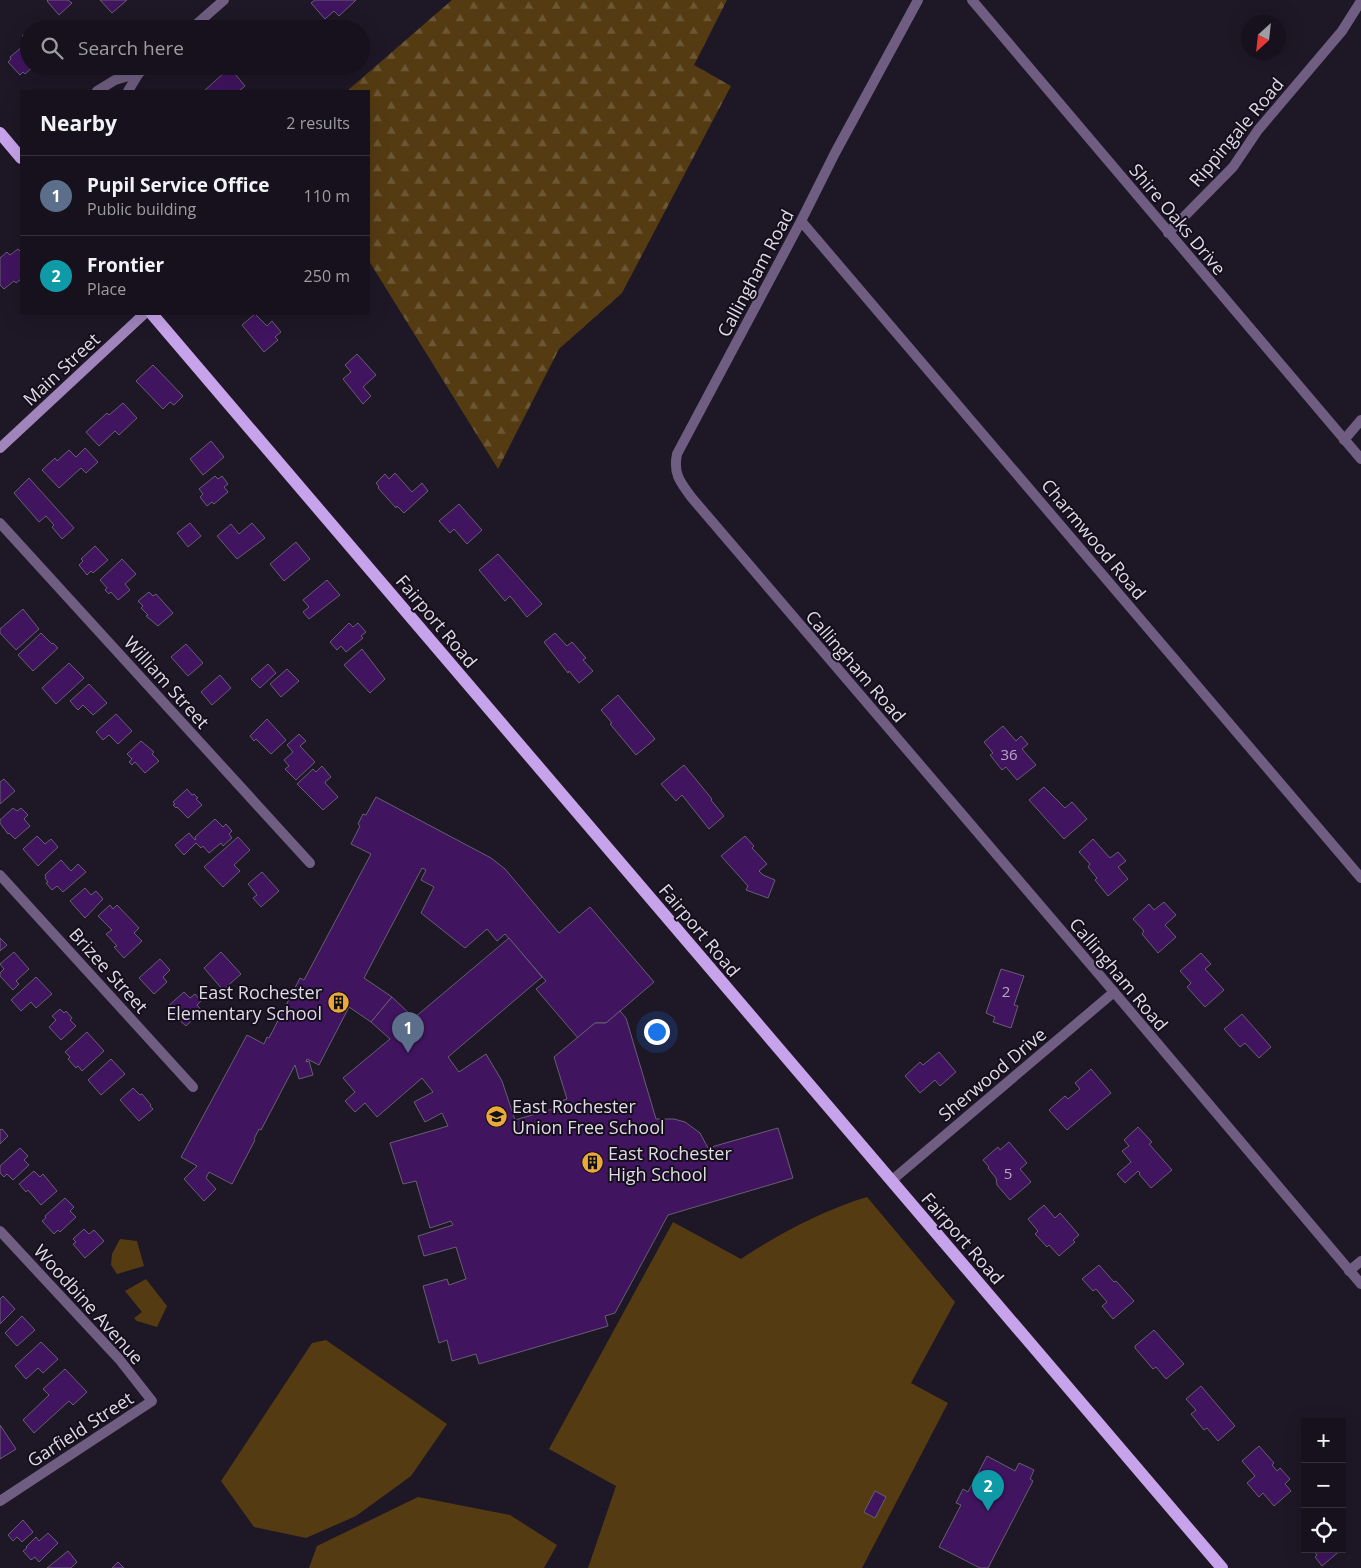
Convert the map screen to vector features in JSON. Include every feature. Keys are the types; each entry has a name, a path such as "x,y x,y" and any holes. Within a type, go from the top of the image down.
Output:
{"main road":[{"path":"0,133 20,154"},
{"name":"Fairport Road","path":"153,315 1222,1568"}],"street":[{"path":"201,20 224,0"},
{"name":"Callingham Road","path":"918,0 677,454 675,465 677,476 692,498 1361,1284"},
{"name":"Shire Oaks Drive","path":"972,0 1361,459"},
{"name":"Rippingale Road","path":"1168,233 1233,168 1258,130 1342,31 1361,1"},
{"path":"98,90 115,80 129,75"},
{"path":"129,90 139,75"},
{"name":"Charmwood Road","path":"802,221 1361,878"},
{"name":"Main Street","path":"0,448 143,315"},
{"path":"1344,440 1361,420"},
{"name":"William Street","path":"0,523 310,863"},
{"name":"Brizee Street","path":"0,875 193,1087"},
{"name":"Sherwood Drive","path":"891,1180 1114,992"},
{"name":"Woodbine Avenue","path":"0,1231 119,1359 152,1401"},
{"path":"1349,1271 1361,1261"},
{"name":"Garfield Street","path":"0,1501 152,1401"}],"green space":[{"path":"452,0 727,0 694,65 731,86 622,293 559,349 498,469 370,263 370,90 348,90 365,75 370,75 370,71"},
{"path":"867,1197 955,1302 911,1383 948,1403 862,1568 588,1568 616,1486 549,1449 673,1222 741,1259 802,1224 835,1208"},
{"path":"120,1239 137,1241 144,1266 117,1274 111,1265 112,1254"},
{"path":"146,1279 167,1306 157,1327 137,1321 134,1318 142,1312 125,1291"},
{"path":"326,1340 447,1424 411,1476 356,1516 306,1538 254,1527 221,1481 312,1343"},
{"path":"418,1497 510,1515 557,1545 544,1568 309,1568 317,1546"}],"building":[{"path":"48,0 68,0 72,3 59,15"},
{"path":"100,0 127,0 112,13"},
{"path":"315,0 356,0 339,16 334,11 325,19 311,3"},
{"path":"20,49 20,75 8,62 11,59 10,57"},
{"path":"222,75 236,75 245,86 240,90 205,90"},
{"path":"18,249 20,251 20,280 16,283 14,281 4,289 0,285 0,258 7,252 10,255"},
{"path":"256,315 267,326 272,321 281,332 275,337 278,340 264,352 242,325"},
{"path":"357,354 376,375 363,387 371,396 363,404 343,379 351,372 345,365"},
{"path":"153,365 183,396 174,405 170,402 163,409 136,381"},
{"path":"123,403 137,418 119,435 115,431 99,446 86,432 107,413 109,415"},
{"path":"211,441 224,457 203,475 190,459"},
{"path":"85,448 98,462 86,473 81,468 59,488 42,470 55,458 57,461 69,450 76,457"},
{"path":"395,473 412,492 422,483 428,491 404,513 397,506 396,508 378,488 376,483 385,474 389,479"},
{"path":"215,476 218,479 222,476 228,484 224,487 228,492 214,504 212,502 207,506 200,497 203,494 199,489"},
{"path":"29,478 74,528 62,539 46,516 39,522 14,493"},
{"path":"459,504 482,530 467,544 454,529 450,533 439,521"},
{"path":"190,523 201,536 188,547 177,533"},
{"path":"252,523 265,538 237,559 217,536 231,524 239,534"},
{"path":"296,542 310,559 284,581 270,564"},
{"path":"95,546 108,560 93,573 91,571 87,575 79,565 83,561 81,559"},
{"path":"498,554 542,604 527,617 510,596 505,601 479,570"},
{"path":"122,559 136,574 125,584 130,590 118,600 111,592 109,594 105,590 107,588 100,580"},
{"path":"327,580 340,595 309,619 303,612 309,607 303,600"},
{"path":"149,592 153,596 156,594 173,613 158,626 146,616 148,615 141,608 143,606 138,601"},
{"path":"23,609 39,629 16,650 0,633 0,629"},
{"path":"349,623 353,627 358,623 366,632 361,636 363,638 346,652 341,646 337,650 330,642"},
{"path":"41,633 58,648 33,671 18,655"},
{"path":"555,633 567,646 572,642 586,658 583,660 593,671 579,683 569,671 568,673 544,642"},
{"path":"186,644 203,663 188,676 171,657"},
{"path":"362,649 385,679 370,693 344,665"},
{"path":"69,663 84,678 56,704 42,688"},
{"path":"268,664 276,673 260,688 251,679"},
{"path":"287,669 299,681 281,697 270,684"},
{"path":"220,675 231,688 212,705 201,692"},
{"path":"89,684 107,703 93,715 83,705 78,710 70,701"},
{"path":"618,695 655,739 636,755 601,710"},
{"path":"116,714 132,731 118,744 109,735 103,740 96,732"},
{"path":"267,719 286,740 271,754 256,739 254,741 250,736"},
{"path":"1003,726 1016,741 1021,736 1028,744 1022,749 1036,765 1017,780 1006,767 1002,770 990,755 993,753 984,742"},
{"path":"299,734 306,741 300,746 315,762 296,780 285,769 289,766 284,760 293,752 287,745"},
{"path":"141,741 154,752 152,754 159,761 145,773 135,762 132,765 129,762 132,759 127,754"},
{"path":"684,765 724,816 709,829 682,795 676,801 661,784"},
{"path":"322,766 331,777 325,782 326,784 338,797 323,810 297,784 313,769 316,772"},
{"path":"4,779 15,791 0,804 0,782"},
{"path":"1044,787 1065,808 1072,802 1087,819 1064,839 1029,800"},
{"path":"187,789 198,798 196,799 202,805 188,818 173,805 175,804 173,802"},
{"name":"East Rochester Elementary School","path":"376,797 491,858 505,869 559,933 590,907 654,982 606,1023 595,1023 578,1038 536,989 546,981 505,934 497,941 487,929 465,948 421,913 434,887 421,880 426,870 422,868 364,978 392,997 371,1022 349,1007 319,1065 307,1059 306,1062 309,1061 313,1075 299,1079 295,1065 261,1130 259,1129 232,1184 209,1172 206,1178 216,1189 204,1201 184,1179 197,1166 181,1157 247,1035 264,1044 267,1037 269,1038 300,978 304,980 371,854 351,844 360,826 358,824 363,814 366,815"},
{"path":"13,808 17,811 21,808 28,815 24,819 30,826 15,839 8,834 0,823 0,820"},
{"path":"215,819 223,827 226,824 232,831 229,834 232,838 223,846 221,843 209,853 203,846 201,848 196,843 184,855 175,845 189,833 195,840 195,837"},
{"path":"37,836 45,844 51,839 58,847 38,866 23,849"},
{"path":"745,836 754,846 752,848 767,864 759,871 763,875 775,880 768,898 746,890 748,886 721,856"},
{"path":"238,837 250,850 234,865 240,871 223,887 204,867"},
{"path":"1093,839 1110,858 1118,852 1126,861 1118,867 1128,879 1108,896 1095,880 1097,878 1088,867 1090,864 1079,852"},
{"path":"61,860 71,871 78,864 86,872 63,892 57,886 52,890 46,883 48,882 45,878 45,875"},
{"path":"262,872 279,891 261,907 253,898 257,895 248,884"},
{"path":"85,888 91,895 96,891 103,899 85,918 70,901"},
{"path":"1164,902 1176,915 1165,925 1176,937 1158,953 1142,934 1144,931 1133,919 1149,904 1154,910"},
{"path":"110,905 113,909 117,905 139,928 134,933 142,941 124,958 114,947 117,946 106,934 112,930 98,916"},
{"path":"0,938 7,945 0,951"},
{"name":"East Rochester High School","path":"509,938 542,977 448,1057 459,1072 486,1054 502,1081 515,1120 563,1106 561,1101 567,1099 554,1057 595,1023 606,1023 620,1011 626,1018 656,1119 674,1119 685,1122 700,1133 708,1148 778,1128 793,1178 668,1215 615,1313 605,1316 608,1326 479,1364 476,1354 452,1361 447,1340 439,1343 423,1286 447,1279 449,1285 466,1279 456,1247 424,1256 418,1236 453,1225 451,1221 430,1228 416,1181 403,1184 390,1143 448,1126 442,1113 425,1122 414,1102 433,1092 422,1078 377,1117 365,1103 355,1112 345,1101 355,1092 343,1078 390,1039 371,1022 392,997 414,1018"},
{"path":"14,952 29,969 16,981 19,984 13,990 0,976 4,969 0,964"},
{"path":"221,952 241,974 223,990 204,968"},
{"path":"1201,953 1211,964 1205,969 1224,990 1205,1007 1187,987 1191,983 1180,971"},
{"path":"160,959 170,970 163,977 167,982 154,994 139,978"},
{"path":"1001,969 1024,976 1014,1005 1018,1006 1011,1028 993,1022 995,1017 986,1013"},
{"path":"36,977 52,994 36,1008 31,1002 21,1011 11,1000"},
{"path":"184,992 190,998 195,994 201,1001 197,1005 202,1011 186,1026 166,1008"},
{"path":"60,1009 64,1013 66,1011 72,1018 70,1020 76,1026 61,1040 49,1027 56,1020 52,1016"},
{"path":"1242,1014 1271,1047 1259,1058 1245,1043 1240,1047 1224,1029"},
{"path":"87,1032 104,1051 82,1071 78,1066 76,1068 65,1052"},
{"path":"939,1052 956,1072 940,1086 935,1080 920,1093 905,1076 920,1062 923,1065"},
{"path":"111,1059 125,1074 101,1095 88,1080"},
{"path":"1091,1069 1111,1093 1067,1130 1049,1110 1065,1096 1068,1099 1080,1089 1075,1083"},
{"path":"133,1088 140,1095 142,1094 153,1109 139,1121 120,1100"},
{"path":"1138,1127 1152,1142 1149,1144 1172,1170 1151,1188 1138,1171 1125,1183 1117,1174 1131,1162 1122,1151 1129,1146 1124,1140"},
{"path":"2,1129 8,1136 0,1144 0,1130"},
{"path":"1009,1142 1027,1163 1020,1169 1031,1182 1010,1200 997,1185 996,1178 983,1160 998,1147 1000,1150"},
{"path":"20,1148 28,1156 24,1160 29,1165 13,1180 7,1174 4,1177 0,1173 0,1166"},
{"path":"34,1171 40,1177 43,1174 57,1191 41,1205 28,1190 26,1192 19,1184"},
{"path":"65,1198 74,1207 70,1211 76,1217 60,1232 58,1230 54,1234 42,1221"},
{"path":"1044,1205 1055,1218 1060,1213 1079,1235 1073,1240 1075,1242 1059,1256 1035,1234 1038,1231 1028,1219"},
{"path":"84,1229 89,1234 94,1230 104,1241 85,1258 73,1244 76,1242 73,1239"},
{"path":"1099,1265 1134,1301 1113,1319 1102,1306 1107,1302 1096,1289 1093,1291 1082,1279"},
{"path":"3,1296 15,1309 0,1324 0,1299"},
{"path":"22,1316 35,1330 17,1346 5,1333"},
{"path":"1154,1330 1184,1364 1166,1379 1156,1367 1153,1369 1135,1348"},
{"path":"41,1342 58,1359 43,1373 38,1368 26,1379 15,1366"},
{"path":"65,1369 87,1392 73,1405 69,1401 34,1433 23,1420 49,1395 43,1389"},
{"path":"1201,1386 1235,1426 1218,1441 1207,1428 1204,1430 1191,1414 1196,1410 1186,1399"},
{"path":"0,1425 16,1449 0,1459"},
{"path":"1259,1446 1274,1463 1272,1465 1277,1471 1280,1468 1290,1479 1285,1484 1291,1491 1274,1506 1263,1493 1259,1497 1247,1483 1255,1476 1242,1461"},
{"path":"987,1456 1015,1471 1019,1463 1034,1470 1030,1479 1033,1481 988,1568 980,1568 939,1547 961,1505 956,1503 963,1489 968,1492"},
{"path":"875,1491 886,1497 875,1518 864,1512"},
{"path":"23,1520 33,1532 22,1542 17,1537 13,1541 8,1535"},
{"path":"48,1533 58,1543 39,1562 35,1557 31,1560 23,1551 36,1537 39,1541"},
{"path":"68,1551 77,1562 71,1568 47,1568"},
{"path":"1315,1553 1337,1553 1322,1566 1315,1557 1317,1555"},
{"path":"118,1562 124,1568 112,1568"}],"place":[{"name":"East Rochester Elementary School","path":"338,1002"},
{"name":"Pupil Service Office","path":"408,1053"},
{"name":"East Rochester Union Free School","path":"496,1116"},
{"name":"East Rochester High School","path":"592,1163"},
{"name":"Frontier","path":"988,1511"}]}
